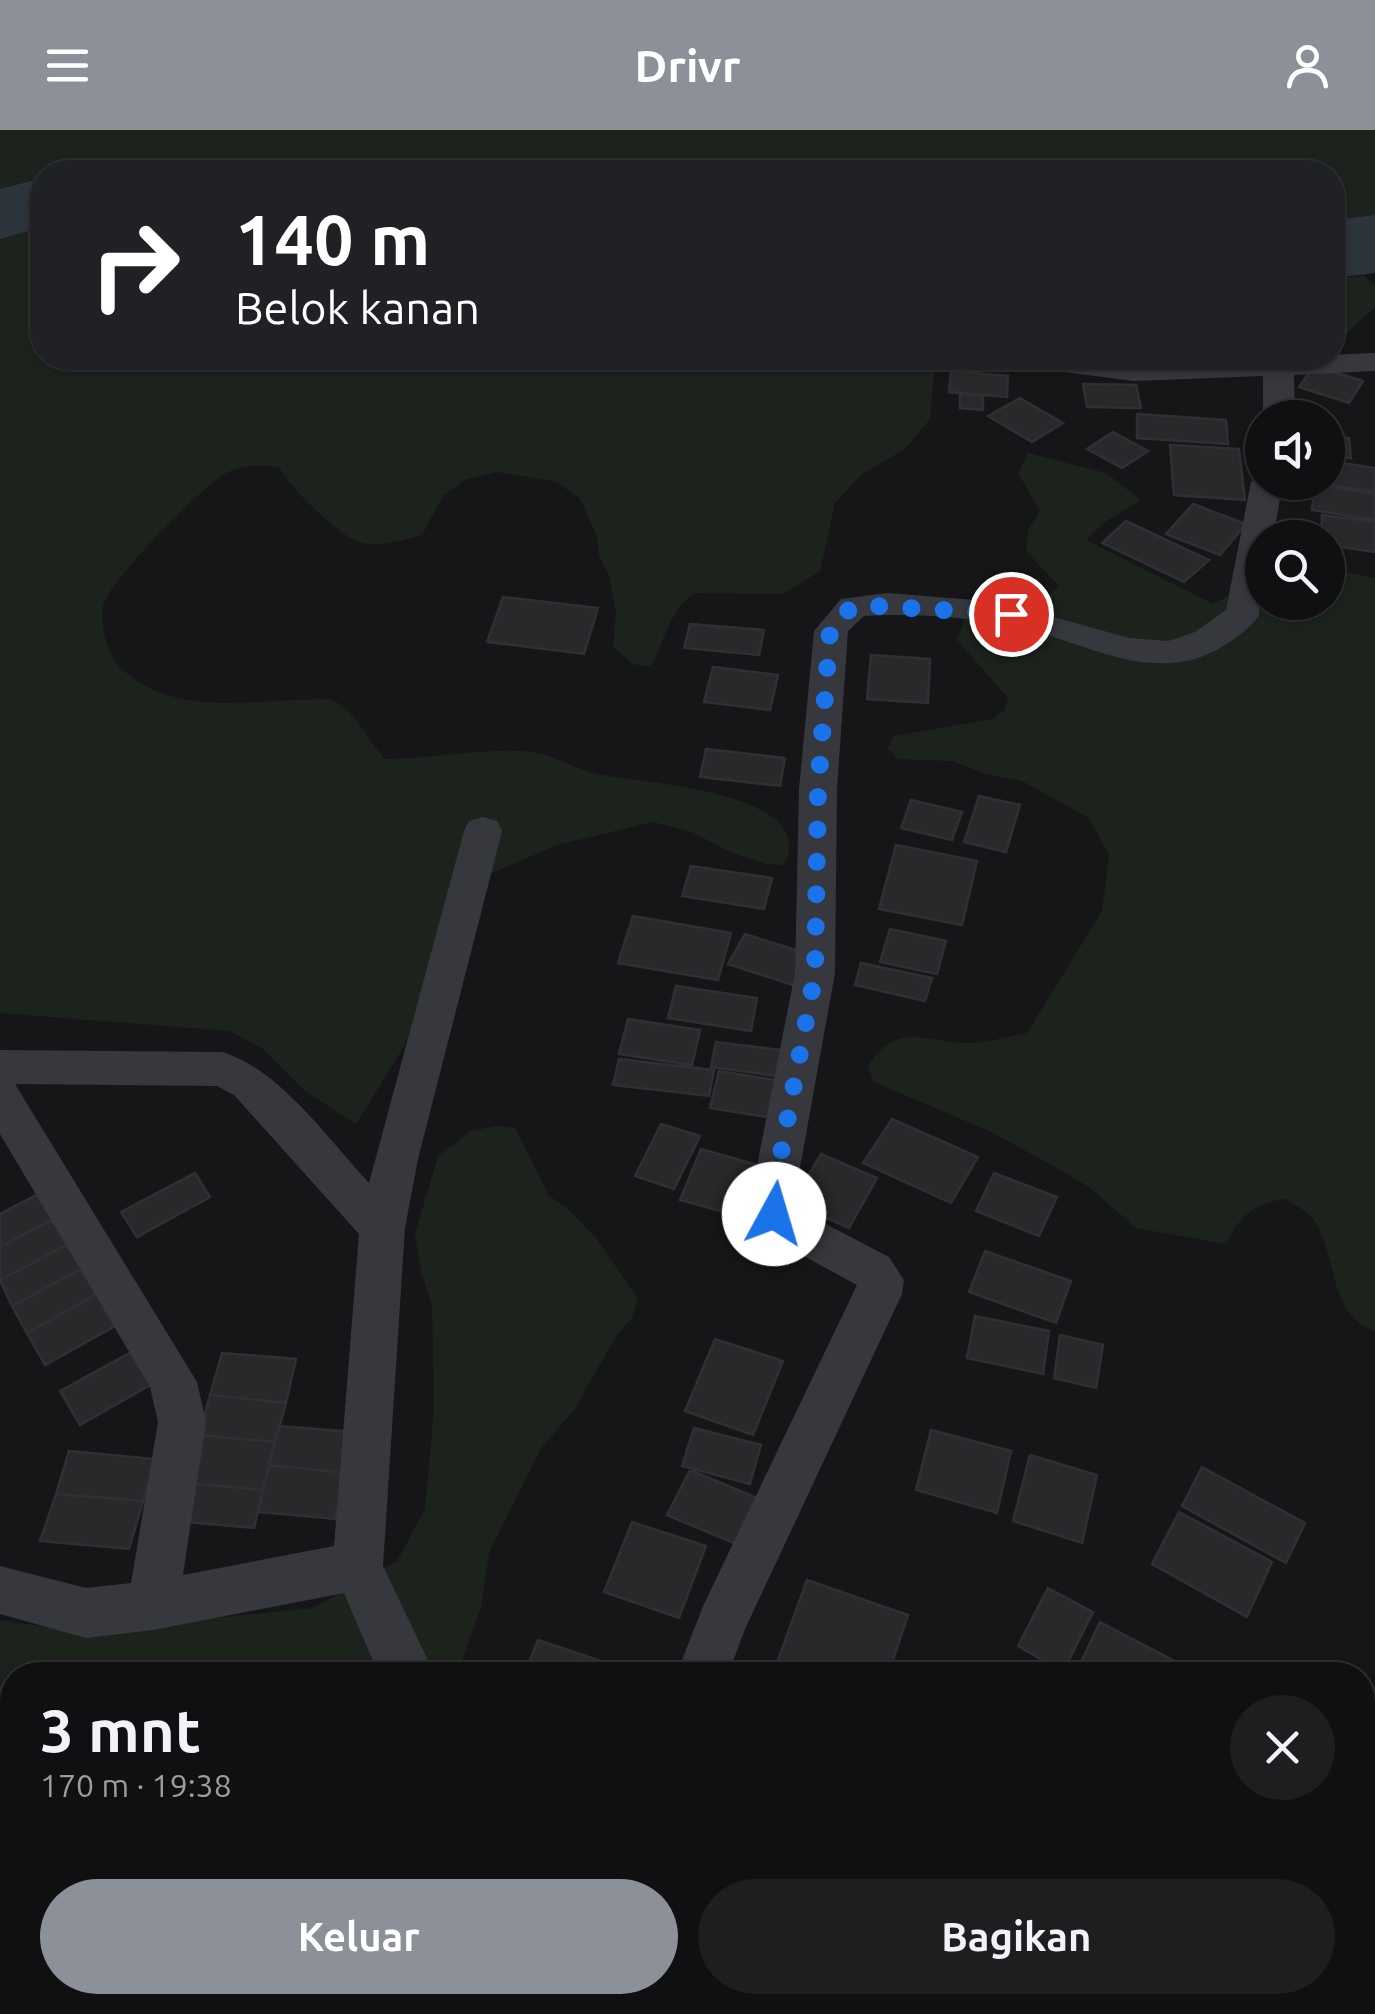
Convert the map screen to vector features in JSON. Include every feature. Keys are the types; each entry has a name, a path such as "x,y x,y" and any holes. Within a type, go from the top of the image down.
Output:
{"street":[{"path":"1345,363 1375,362"},
{"path":"1106,370 1170,370"},
{"path":"1278,370 1279,400"},
{"path":"707,1662 722,1622 879,1294 881,1280 873,1270 779,1221 772,1201 815,974 818,789 830,631 842,614 858,605 944,609 1011,614 1148,652 1173,654 1210,639 1242,615 1264,500"},
{"path":"401,1662 358,1566 382,1228 396,1159 483,831"},
{"path":"0,1067 223,1069 248,1083 382,1228"},
{"path":"0,1096 173,1382 182,1422 153,1606"},
{"path":"0,1590 86,1613 153,1606 358,1566"}],"shaded area":[{"path":"0,130 1375,130 1375,215 1345,219 1345,160 30,160 30,181 0,189"},
{"path":"30,181 30,230 0,239 0,189"},
{"path":"1375,215 1375,273 1345,277 1345,219"},
{"path":"30,230 30,370 934,370 930,419 906,448 861,475 835,503 820,571 783,594 695,593 674,616 651,667 633,664 613,647 616,613 609,575 580,499 557,482 497,472 465,480 443,496 422,535 374,544 359,542 327,520 279,467 232,470 214,481 157,536 121,577 103,607 106,641 113,657 123,670 163,694 207,702 332,700 351,714 385,759 532,752 597,774 721,795 753,806 777,821 789,840 784,865 766,864 730,852 692,832 653,822 557,845 462,886 405,1045 356,1124 305,1091 263,1049 229,1031 0,1013 0,239"},
{"path":"1364,276 1375,285 1375,307 1345,335 1345,277"},
{"path":"1028,453 1106,473 1141,500 1105,522 1086,540 1213,604 1245,587 1245,620 1345,620 1345,572 1375,578 1375,1331 1360,1323 1341,1299 1314,1219 1285,1199 1249,1212 1226,1244 1136,1228 1089,1187 1050,1164 987,1130 874,1082 868,1066 891,1042 903,1038 973,1043 1027,1033 1102,911 1109,855 1089,818 1022,781 986,774 952,761 898,759 887,748 894,736 993,719 1005,710 1008,698 957,640 970,604 1028,603 1059,586 1026,551 1028,530 1040,511 1018,473"},
{"path":"496,1126 515,1128 549,1196 566,1207 596,1238 638,1299 632,1318 616,1336 574,1410 542,1447 489,1553 481,1607 462,1662 0,1662 0,1620 45,1627 148,1625 313,1608 397,1561 425,1509 434,1409 432,1306 415,1234 438,1156 471,1131"}],"building":[{"path":"1311,370 1327,370 1363,381 1349,403 1299,387"},
{"path":"951,371 1008,376 1007,397 949,392"},
{"path":"1083,384 1136,385 1141,408 1087,407"},
{"path":"960,394 983,396 983,410 960,408"},
{"path":"1020,398 1063,423 1032,442 988,416"},
{"path":"1137,414 1226,420 1228,444 1137,438"},
{"path":"1113,432 1148,451 1122,468 1087,449"},
{"path":"1345,438 1349,438 1351,458 1345,457"},
{"path":"1170,445 1239,449 1245,500 1174,495"},
{"path":"1345,464 1375,468 1375,492 1345,487"},
{"path":"1345,490 1375,494 1375,520 1312,510 1313,500 1345,500"},
{"path":"1193,504 1245,524 1220,555 1166,534"},
{"path":"1322,515 1375,522 1375,552 1345,548 1345,520 1322,520"},
{"path":"1126,521 1209,560 1184,582 1102,543"},
{"path":"503,597 598,608 584,654 487,642"},
{"path":"690,624 764,630 759,655 684,648"},
{"path":"871,655 930,659 928,703 867,699"},
{"path":"713,667 778,675 770,710 704,702"},
{"path":"706,749 785,758 780,786 700,777"},
{"path":"979,796 1020,805 1006,852 964,842"},
{"path":"911,800 962,812 952,840 901,828"},
{"path":"896,845 977,861 962,925 879,909"},
{"path":"691,866 772,878 764,909 682,896"},
{"path":"633,916 731,933 718,980 618,963"},
{"path":"890,929 946,941 937,974 880,962"},
{"path":"745,934 808,954 793,985 728,964"},
{"path":"861,963 932,978 925,1001 855,985"},
{"path":"676,986 757,998 751,1031 668,1018"},
{"path":"628,1019 700,1030 692,1065 619,1054"},
{"path":"716,1042 781,1050 776,1076 711,1067"},
{"path":"619,1059 714,1070 709,1096 613,1085"},
{"path":"719,1071 781,1081 773,1118 710,1108"},
{"path":"892,1119 978,1157 951,1203 863,1163"},
{"path":"661,1124 700,1136 674,1189 635,1176"},
{"path":"701,1149 768,1168 749,1219 680,1200"},
{"path":"821,1154 877,1178 849,1228 792,1203"},
{"path":"195,1173 210,1197 137,1237 121,1212"},
{"path":"994,1173 1057,1197 1039,1236 976,1211"},
{"path":"44,1191 59,1216 0,1247 0,1214"},
{"path":"59,1216 74,1241 0,1280 0,1247"},
{"path":"74,1241 89,1265 12,1306 0,1280"},
{"path":"985,1251 1071,1281 1056,1323 969,1292"},
{"path":"89,1265 104,1290 27,1333 12,1306"},
{"path":"104,1290 124,1321 45,1365 27,1333"},
{"path":"975,1316 1049,1331 1043,1374 967,1358"},
{"path":"1060,1335 1103,1345 1096,1388 1054,1378"},
{"path":"715,1339 783,1361 753,1435 685,1411"},
{"path":"139,1348 159,1380 80,1425 60,1391"},
{"path":"222,1353 296,1359 286,1403 210,1395"},
{"path":"210,1395 286,1403 275,1442 199,1435"},
{"path":"279,1426 355,1432 346,1473 269,1465"},
{"path":"694,1428 761,1445 750,1484 682,1466"},
{"path":"931,1430 1011,1451 997,1513 916,1490"},
{"path":"199,1435 275,1442 263,1490 186,1483"},
{"path":"69,1451 155,1459 143,1501 56,1494"},
{"path":"1030,1455 1097,1475 1082,1543 1013,1521"},
{"path":"269,1465 346,1473 335,1519 258,1512"},
{"path":"1202,1467 1305,1523 1286,1563 1182,1506"},
{"path":"690,1470 757,1498 736,1544 667,1515"},
{"path":"186,1483 263,1490 254,1528 175,1521"},
{"path":"56,1494 143,1501 129,1549 40,1541"},
{"path":"1179,1512 1272,1562 1247,1617 1152,1564"},
{"path":"632,1522 706,1546 679,1618 604,1592"},
{"path":"807,1580 908,1615 892,1662 777,1662"},
{"path":"1048,1588 1093,1612 1068,1662 1046,1662 1018,1646"},
{"path":"1100,1622 1176,1662 1081,1662"},
{"path":"538,1640 601,1661 601,1662 529,1662"}],"route":[{"path":"774,1214 772,1201 815,974 818,789 830,631 842,614 858,605 1011,614"}]}
